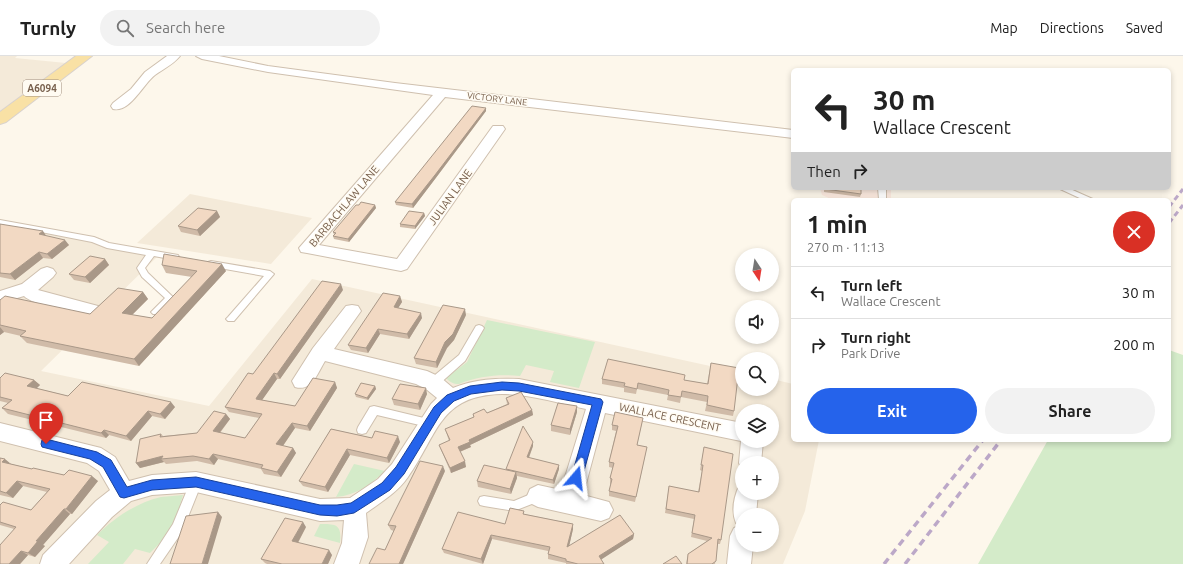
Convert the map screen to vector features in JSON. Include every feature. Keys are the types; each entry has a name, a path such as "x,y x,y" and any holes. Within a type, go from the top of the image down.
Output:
{"main road":[{"name":"A6094","path":"0,119 85,56"}],"street":[{"path":"117,106 135,92 149,74 174,56"},
{"name":"VICTORY LANE","path":"202,56 268,69 442,93 791,134"},
{"name":"BARBACHLAW LANE","path":"401,265 307,248 442,93"},
{"name":"JULIAN LANE","path":"401,265 498,130"},
{"path":"0,297 28,288 47,273"},
{"path":"28,288 32,294 41,298 92,311"},
{"path":"302,381 320,353 352,311"},
{"path":"320,353 420,377 433,383 451,398"},
{"name":"WALLACE CRESCENT","path":"124,493 152,485 196,482 320,510 354,508 386,486 400,471 428,423 438,410 451,398 470,390 502,386 519,387 598,402 735,431"},
{"path":"569,503 598,402"},
{"path":"0,432 93,455 107,464 124,493 104,509 52,564"},
{"path":"538,496 601,510"},
{"path":"346,564 354,548 357,528 354,508"},
{"path":"739,564 740,552"}],"lane":[{"path":"1067,190 1086,198"},
{"path":"0,222 94,240 107,245 181,258"},
{"path":"152,253 141,268 145,275 170,298 156,312"},
{"path":"204,262 270,274 231,319"},
{"path":"433,383 462,358 479,328"},
{"path":"362,430 374,410 428,423"},
{"path":"153,564 178,528 196,482"},
{"path":"484,501 514,506 538,496"}],"shaded area":[{"path":"0,56 17,56 15,58 66,63 0,111"},
{"path":"821,190 891,190 891,198 829,198 822,195"},
{"path":"190,194 312,218 271,264 137,243"},
{"path":"0,222 158,256 41,371 209,406 312,279 735,371 735,396 779,396 779,381 791,384 791,442 819,442 805,511 783,564 0,564"}],"green space":[{"path":"487,320 595,342 579,388 550,382 554,371 526,365 520,376 489,376 459,384 449,381 446,378 467,362"},
{"path":"1171,351 1183,355 1183,564 978,564 1047,442 1171,442"},
{"path":"354,464 385,471 374,481 357,492 336,497"},
{"path":"183,495 173,530 150,553 135,549 123,564 88,564 109,542 97,535 118,517 143,503 161,497"},
{"path":"320,524 337,526 340,532 340,543 314,536"}],"building":[{"path":"472,106 486,108 412,204 395,202"},
{"path":"832,190 861,190 861,194"},
{"path":"361,202 375,205 348,239 333,236 336,233 333,232 356,205 359,205"},
{"path":"198,208 217,211 197,230 178,226"},
{"path":"409,211 424,213 415,226 400,224"},
{"path":"0,224 43,231 39,234 65,240 47,254 39,252 10,274 0,273"},
{"path":"164,254 222,264 134,359 20,336 26,331 0,325 0,300 5,296 90,314 118,288 143,292 122,313 152,318 197,271 162,265"},
{"path":"90,256 105,259 85,277 69,274"},
{"path":"322,281 341,284 277,374 274,373 256,399 295,406 313,378 335,382 307,426 292,423 276,444 293,448 277,472 261,468 263,465 213,454 209,459 193,456 161,459 163,456 136,463 140,439 161,434 160,437 197,433 214,411 226,414 213,431 245,438 262,414 225,407 248,373 253,374"},
{"path":"383,293 400,296 394,307 421,313 407,334 378,329 366,348 348,345"},
{"path":"443,305 465,309 453,334 445,342 436,362 414,358"},
{"path":"608,359 685,375 684,380 708,384 711,363 735,367 736,396 734,411 707,405 708,396 682,391 681,397 668,395 669,390 638,383 637,389 624,386 625,383 602,379"},
{"path":"5,373 34,380 27,386 68,396 82,382 171,402 160,414 148,411 126,436 104,430 101,433 2,408 12,400 0,397 0,378"},
{"path":"361,383 375,386 367,398 355,394"},
{"path":"400,384 426,388 418,404 392,399"},
{"path":"521,392 532,410 469,440 470,442 458,447 465,461 450,468 439,445 450,440 445,429 474,417 473,414 484,409 487,413 509,404 506,398"},
{"path":"558,403 577,406 570,429 551,425"},
{"path":"615,412 643,418 637,445 647,447 636,497 609,491 612,479 610,478 614,463 609,462 618,426 612,425"},
{"path":"523,426 533,442 527,457 559,465 553,480 506,469"},
{"path":"331,429 372,438 375,431 398,436 387,458 347,449 325,487 299,481"},
{"path":"704,447 733,454 721,540 718,539 716,561 712,564 687,564 688,554 712,538 692,533 695,515 666,509 669,486 699,492"},
{"path":"0,458 5,459 2,462 32,469 64,475 69,470 92,476 66,509 64,509 36,541 38,541 28,553 21,551 9,564 0,564 0,545 16,527 0,522 0,505 3,502 31,510 50,489 17,481 6,493 0,491"},
{"path":"420,461 443,466 399,564 369,564 377,548 385,550 396,526 388,525"},
{"path":"484,465 516,472 510,489 477,481"},
{"path":"510,508 524,511 523,514 573,524 567,547 620,515 634,534 599,556 604,564 578,564 566,561 566,559 548,554 550,547 491,535 481,559 442,549 458,512 505,524"},
{"path":"218,512 202,564 170,564 186,516"},
{"path":"285,518 303,522 292,541 329,550 322,564 282,564 261,559"},
{"path":"676,556 682,564 663,564"}],"railway":[{"path":"1171,204 1183,189"},
{"path":"1171,220 1183,205"},
{"path":"884,564 981,442"},
{"path":"905,564 999,442"}],"route":[{"path":"46,444 93,455 107,464 118,480 124,493 152,485 196,482 320,510 354,508 386,486 400,471 428,423 438,410 451,398 470,390 486,387 519,387 598,402 576,478"}]}
